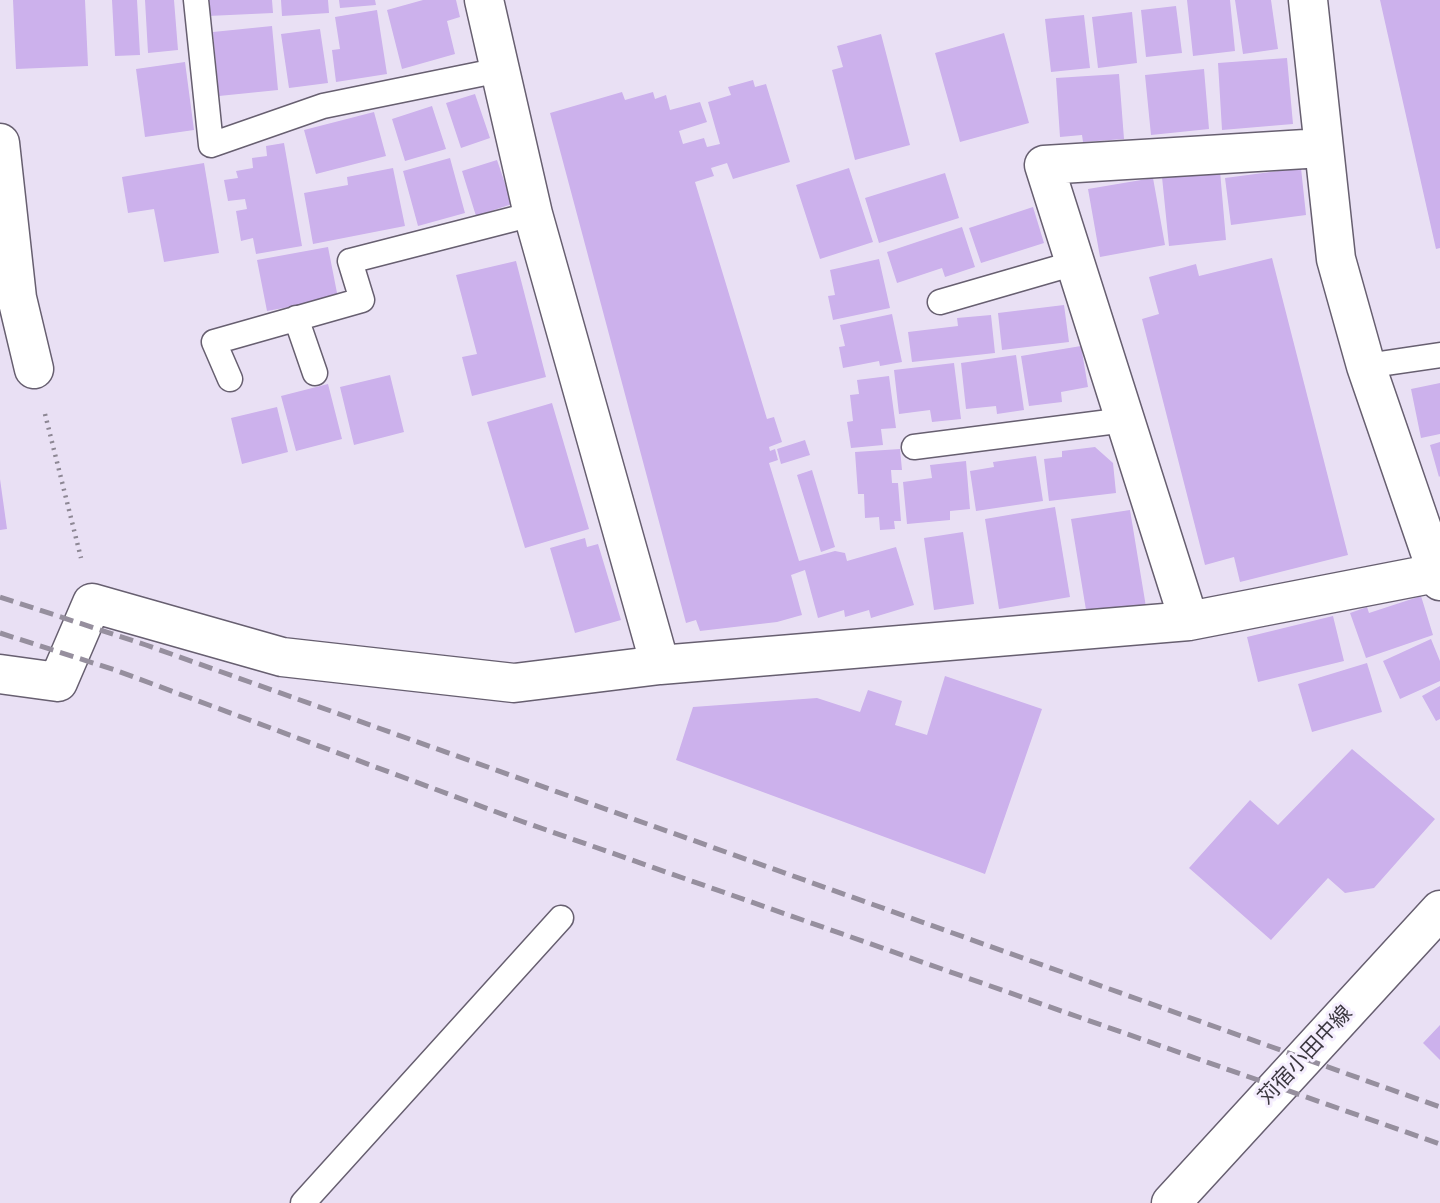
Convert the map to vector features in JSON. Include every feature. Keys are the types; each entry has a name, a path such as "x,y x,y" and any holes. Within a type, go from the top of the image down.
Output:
{"street":[{"path":"484,0 533,214 660,665"},
{"path":"0,674 58,682 92,603 282,657 514,683 660,665 1189,621 1438,577 1366,366 1336,259 1308,0"},
{"path":"0,143 17,298 34,369"},
{"path":"1189,621 1044,165 1322,148"},
{"name":"苅宿小田中線","path":"1171,1203 1440,910"}],"lane":[{"path":"196,0 211,145 323,106 500,70"},
{"path":"230,379 214,342 362,300 350,261 533,214"},
{"path":"940,302 1075,263"},
{"path":"296,318 315,373"},
{"path":"1366,366 1440,355"},
{"path":"914,447 1125,420"},
{"path":"303,1203 561,918"}],"path":[{"path":"34,369 92,603"}],"building":[{"path":"13,0 85,0 88,66 16,69"},
{"path":"112,0 137,0 140,55 115,56"},
{"path":"145,0 174,0 178,50 148,53"},
{"path":"207,0 272,0 273,13 208,16"},
{"path":"281,0 328,0 329,13 282,16"},
{"path":"339,0 375,0 376,5 340,8"},
{"path":"423,0 456,0 460,17 447,21 455,54 402,69 387,10"},
{"path":"1187,0 1230,0 1235,51 1193,56"},
{"path":"1235,0 1271,0 1278,49 1243,54"},
{"path":"1380,0 1440,0 1440,248 1436,249"},
{"path":"1176,6 1182,53 1146,57 1141,10"},
{"path":"377,10 387,74 336,82 332,50 340,49 335,17"},
{"path":"1132,12 1137,63 1098,68 1092,17"},
{"path":"1084,15 1090,68 1051,72 1045,19"},
{"path":"272,26 278,90 219,96 213,32"},
{"path":"320,29 328,83 289,88 281,34"},
{"path":"1004,33 1029,123 960,142 935,53"},
{"path":"881,34 910,145 855,160 832,70 843,67 837,46"},
{"path":"1287,58 1293,124 1222,130 1218,63"},
{"path":"185,62 194,130 145,137 136,69"},
{"path":"1204,69 1209,129 1151,135 1145,75"},
{"path":"1119,74 1124,139 1083,142 1082,135 1060,137 1056,78"},
{"path":"753,80 755,87 766,84 790,162 733,179 727,163 711,168 714,176 695,182 767,419 774,417 782,442 769,447 770,451 775,449 778,460 769,463 799,561 835,551 845,553 847,561 896,547 914,605 871,618 869,610 845,617 844,610 818,618 805,570 791,575 802,615 777,622 700,631 696,620 686,623 550,113 622,92 625,100 653,92 655,99 666,95 670,110 700,102 707,122 679,131 683,144 704,138 707,147 720,144 708,102 731,95 728,87"},
{"path":"475,94 490,138 461,148 446,103"},
{"path":"432,106 446,149 405,161 392,119"},
{"path":"374,112 386,156 316,174 304,130"},
{"path":"284,143 302,246 256,254 253,238 241,241 236,211 247,209 245,199 228,201 224,180 238,178 236,171 253,168 252,158 267,156 266,146"},
{"path":"450,158 465,213 418,226 403,171"},
{"path":"497,160 512,204 476,216 462,171"},
{"path":"204,163 219,253 164,262 154,209 128,213 122,177"},
{"path":"393,168 405,226 313,244 304,193 348,185 347,177"},
{"path":"849,168 873,242 820,259 796,185"},
{"path":"1301,168 1306,215 1231,225 1225,178"},
{"path":"1220,171 1226,240 1169,246 1162,177"},
{"path":"945,173 959,218 879,243 865,198"},
{"path":"1153,178 1165,245 1100,257 1088,189"},
{"path":"1033,207 1044,243 981,263 969,228"},
{"path":"962,227 975,267 945,277 942,268 897,283 887,252"},
{"path":"328,247 338,298 267,311 257,260"},
{"path":"1272,258 1348,555 1240,582 1234,557 1205,565 1142,319 1159,314 1149,277 1196,264 1199,276"},
{"path":"879,259 890,308 833,320 828,296 835,295 830,270"},
{"path":"516,261 546,377 472,396 462,357 477,354 456,275"},
{"path":"1064,305 1069,342 1002,350 998,313"},
{"path":"892,314 902,362 880,366 879,361 843,368 839,347 845,346 840,325"},
{"path":"991,315 995,353 912,362 908,332 958,326 957,318"},
{"path":"1081,346 1088,387 1061,392 1062,402 1029,406 1021,356"},
{"path":"1016,355 1024,410 997,414 996,406 966,409 961,363"},
{"path":"954,363 961,419 932,422 930,410 899,414 894,370"},
{"path":"390,375 404,432 354,445 340,387"},
{"path":"889,376 896,428 881,429 883,445 851,448 847,422 853,421 850,395 859,394 857,380"},
{"path":"1440,383 1440,434 1421,438 1411,389"},
{"path":"328,384 342,439 296,451 281,396"},
{"path":"552,403 589,529 525,548 487,422"},
{"path":"277,407 288,452 242,464 231,418"},
{"path":"805,440 810,455 781,464 777,449"},
{"path":"1440,442 1440,476 1439,477 1430,445"},
{"path":"1095,447 1113,463 1116,493 1049,501 1044,459 1062,457 1062,451"},
{"path":"900,449 902,470 891,470 892,483 898,483 901,521 894,521 895,529 880,530 879,517 865,518 864,494 858,494 855,452"},
{"path":"1036,456 1043,501 976,511 970,471 994,467 993,462"},
{"path":"966,461 970,509 950,511 950,520 907,524 903,482 932,478 930,465"},
{"path":"812,470 835,547 821,552 797,475"},
{"path":"0,479 7,529 0,530"},
{"path":"1055,507 1070,597 999,609 985,519"},
{"path":"1130,510 1146,607 1087,616 1071,519"},
{"path":"963,532 974,604 934,610 924,538"},
{"path":"585,538 587,547 598,544 621,620 575,633 550,548"},
{"path":"1421,596 1433,635 1366,658 1350,613 1367,607 1369,613"},
{"path":"1333,616 1344,661 1258,682 1247,637"},
{"path":"1431,639 1440,661 1440,681 1400,699 1383,661"},
{"path":"1367,663 1382,712 1312,732 1298,684"},
{"path":"945,676 1042,709 985,874 676,760 693,707 817,698 860,712 868,690 902,701 895,725 927,735"},
{"path":"1440,686 1440,719 1436,721 1422,696"},
{"path":"1352,749 1435,819 1374,888 1345,893 1328,878 1271,940 1189,868 1250,800 1278,825"},
{"path":"1440,1025 1440,1060 1423,1043"}],"railway":[{"path":"0,597 146,645 1440,1107"},
{"path":"0,633 115,670 518,820 1440,1144"}]}
